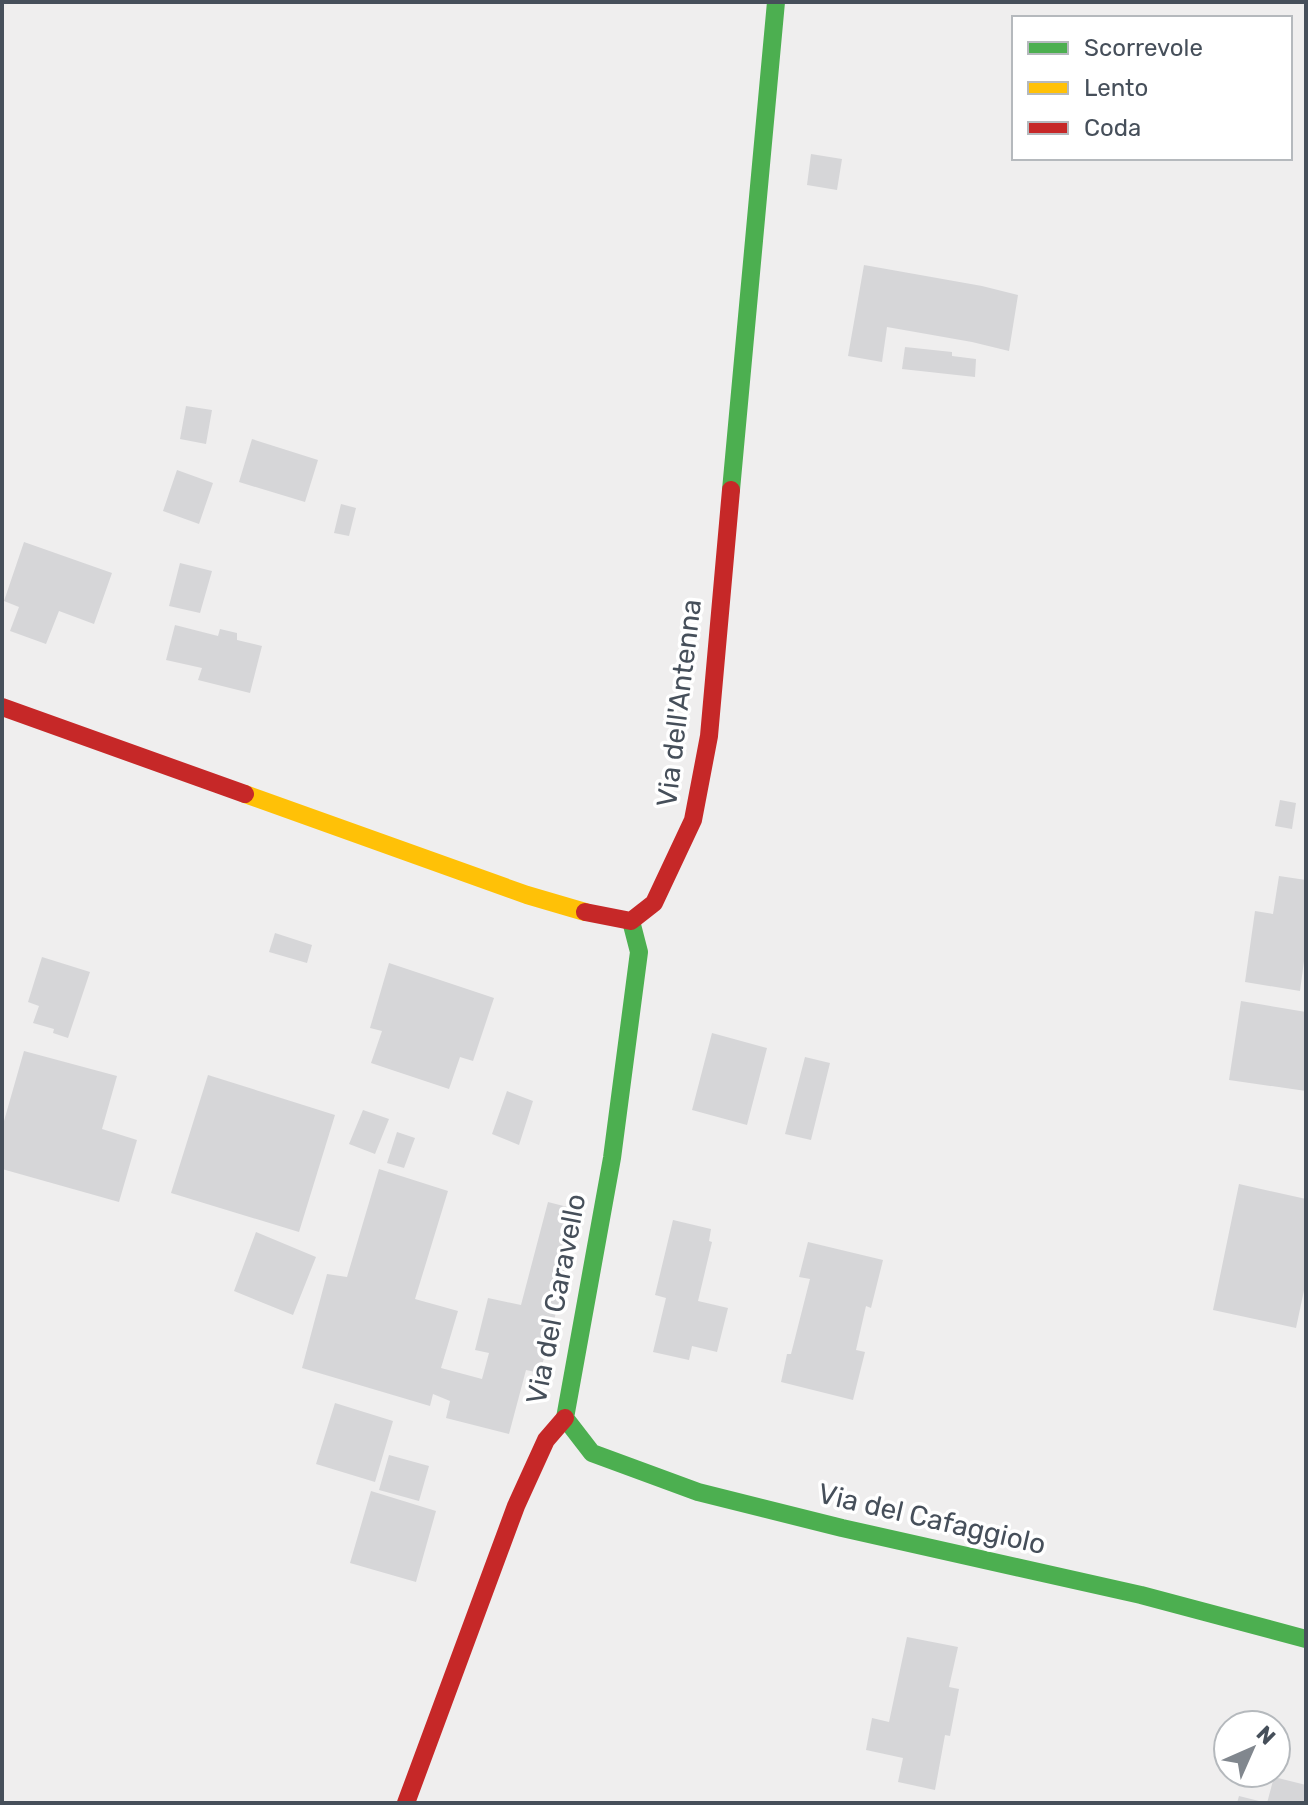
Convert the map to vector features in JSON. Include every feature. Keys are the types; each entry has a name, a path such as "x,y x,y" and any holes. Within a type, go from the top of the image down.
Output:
{"street":[{"name":"Via dell'Antenna","path":"631,921 654,903 693,820 709,736 776,2"},
{"path":"2,707 527,895 601,917 631,921"},
{"name":"Via del Caravello","path":"406,1803 516,1506 546,1440 565,1418 612,1158 639,952 631,921"},
{"name":"Via del Cafaggiolo","path":"565,1418 592,1453 698,1492 842,1528 1141,1595 1306,1639"}],"building":[{"path":"811,154 842,159 837,190 807,185"},
{"path":"864,265 1018,295 1009,351 887,327 882,362 848,356"},
{"path":"905,347 952,352 952,356 976,359 975,377 902,369"},
{"path":"186,406 212,410 206,444 180,439"},
{"path":"252,439 318,460 305,502 239,482"},
{"path":"177,470 213,483 199,524 163,511"},
{"path":"341,504 356,508 349,536 334,533"},
{"path":"24,542 112,573 94,624 59,611 46,644 10,631 19,607 4,601"},
{"path":"180,563 212,571 200,613 169,606"},
{"path":"175,625 218,636 220,629 237,633 237,640 262,646 250,693 198,680 202,668 166,660"},
{"path":"1280,800 1296,803 1292,829 1275,826"},
{"path":"1279,876 1306,880 1306,946 1300,991 1245,982 1255,911 1273,914"},
{"path":"275,933 312,945 307,963 269,952"},
{"path":"42,957 90,972 68,1038 53,1033 54,1029 33,1023 39,1006 28,1002"},
{"path":"389,963 494,998 473,1061 460,1057 449,1089 371,1063 382,1031 370,1028"},
{"path":"1241,1001 1306,1012 1306,1091 1229,1080"},
{"path":"712,1033 767,1048 747,1125 692,1110"},
{"path":"24,1051 117,1076 102,1129 137,1140 119,1202 2,1169 2,1128"},
{"path":"805,1057 830,1063 811,1140 785,1134"},
{"path":"208,1075 335,1115 299,1232 171,1193"},
{"path":"507,1091 533,1101 519,1145 492,1134"},
{"path":"363,1110 389,1119 375,1154 349,1144"},
{"path":"397,1132 415,1138 404,1168 387,1163"},
{"path":"379,1169 448,1191 415,1299 458,1311 441,1368 482,1379 489,1353 475,1350 488,1298 521,1305 548,1202 583,1211 540,1373 526,1370 509,1434 446,1418 450,1401 433,1394 430,1406 302,1368 327,1274 347,1277"},
{"path":"1239,1184 1306,1199 1306,1281 1296,1328 1213,1310"},
{"path":"673,1220 711,1229 709,1241 712,1242 698,1301 728,1308 717,1352 692,1346 689,1360 653,1352 666,1298 655,1295"},
{"path":"256,1232 316,1257 293,1315 234,1291"},
{"path":"808,1242 883,1260 871,1308 866,1306 856,1350 865,1352 853,1400 781,1382 810,1279 799,1277"},
{"path":"335,1403 393,1421 375,1482 316,1464"},
{"path":"389,1455 429,1466 419,1501 379,1490"},
{"path":"371,1491 436,1511 416,1582 350,1563"},
{"path":"907,1637 958,1647 949,1687 959,1689 950,1736 945,1735 935,1790 898,1782 903,1758 866,1750 872,1718 889,1722"},
{"path":"1292,1782 1306,1785 1306,1803 1267,1803 1271,1789 1292,1789"},
{"path":"1239,1796 1263,1802 1263,1803 1237,1803"}],"traffic: fast":[{"path":"731,490 776,2"},
{"path":"565,1418 612,1158 639,952 631,921"},
{"path":"565,1418 592,1453 698,1492 842,1528 1141,1595 1306,1639"}],"traffic: slow":[{"path":"245,794 527,895 585,912"}],"traffic: jam":[{"path":"585,912 631,921 654,903 693,820 709,736 731,490"},
{"path":"2,707 245,794"},
{"path":"406,1803 516,1506 546,1440 565,1418"}]}
